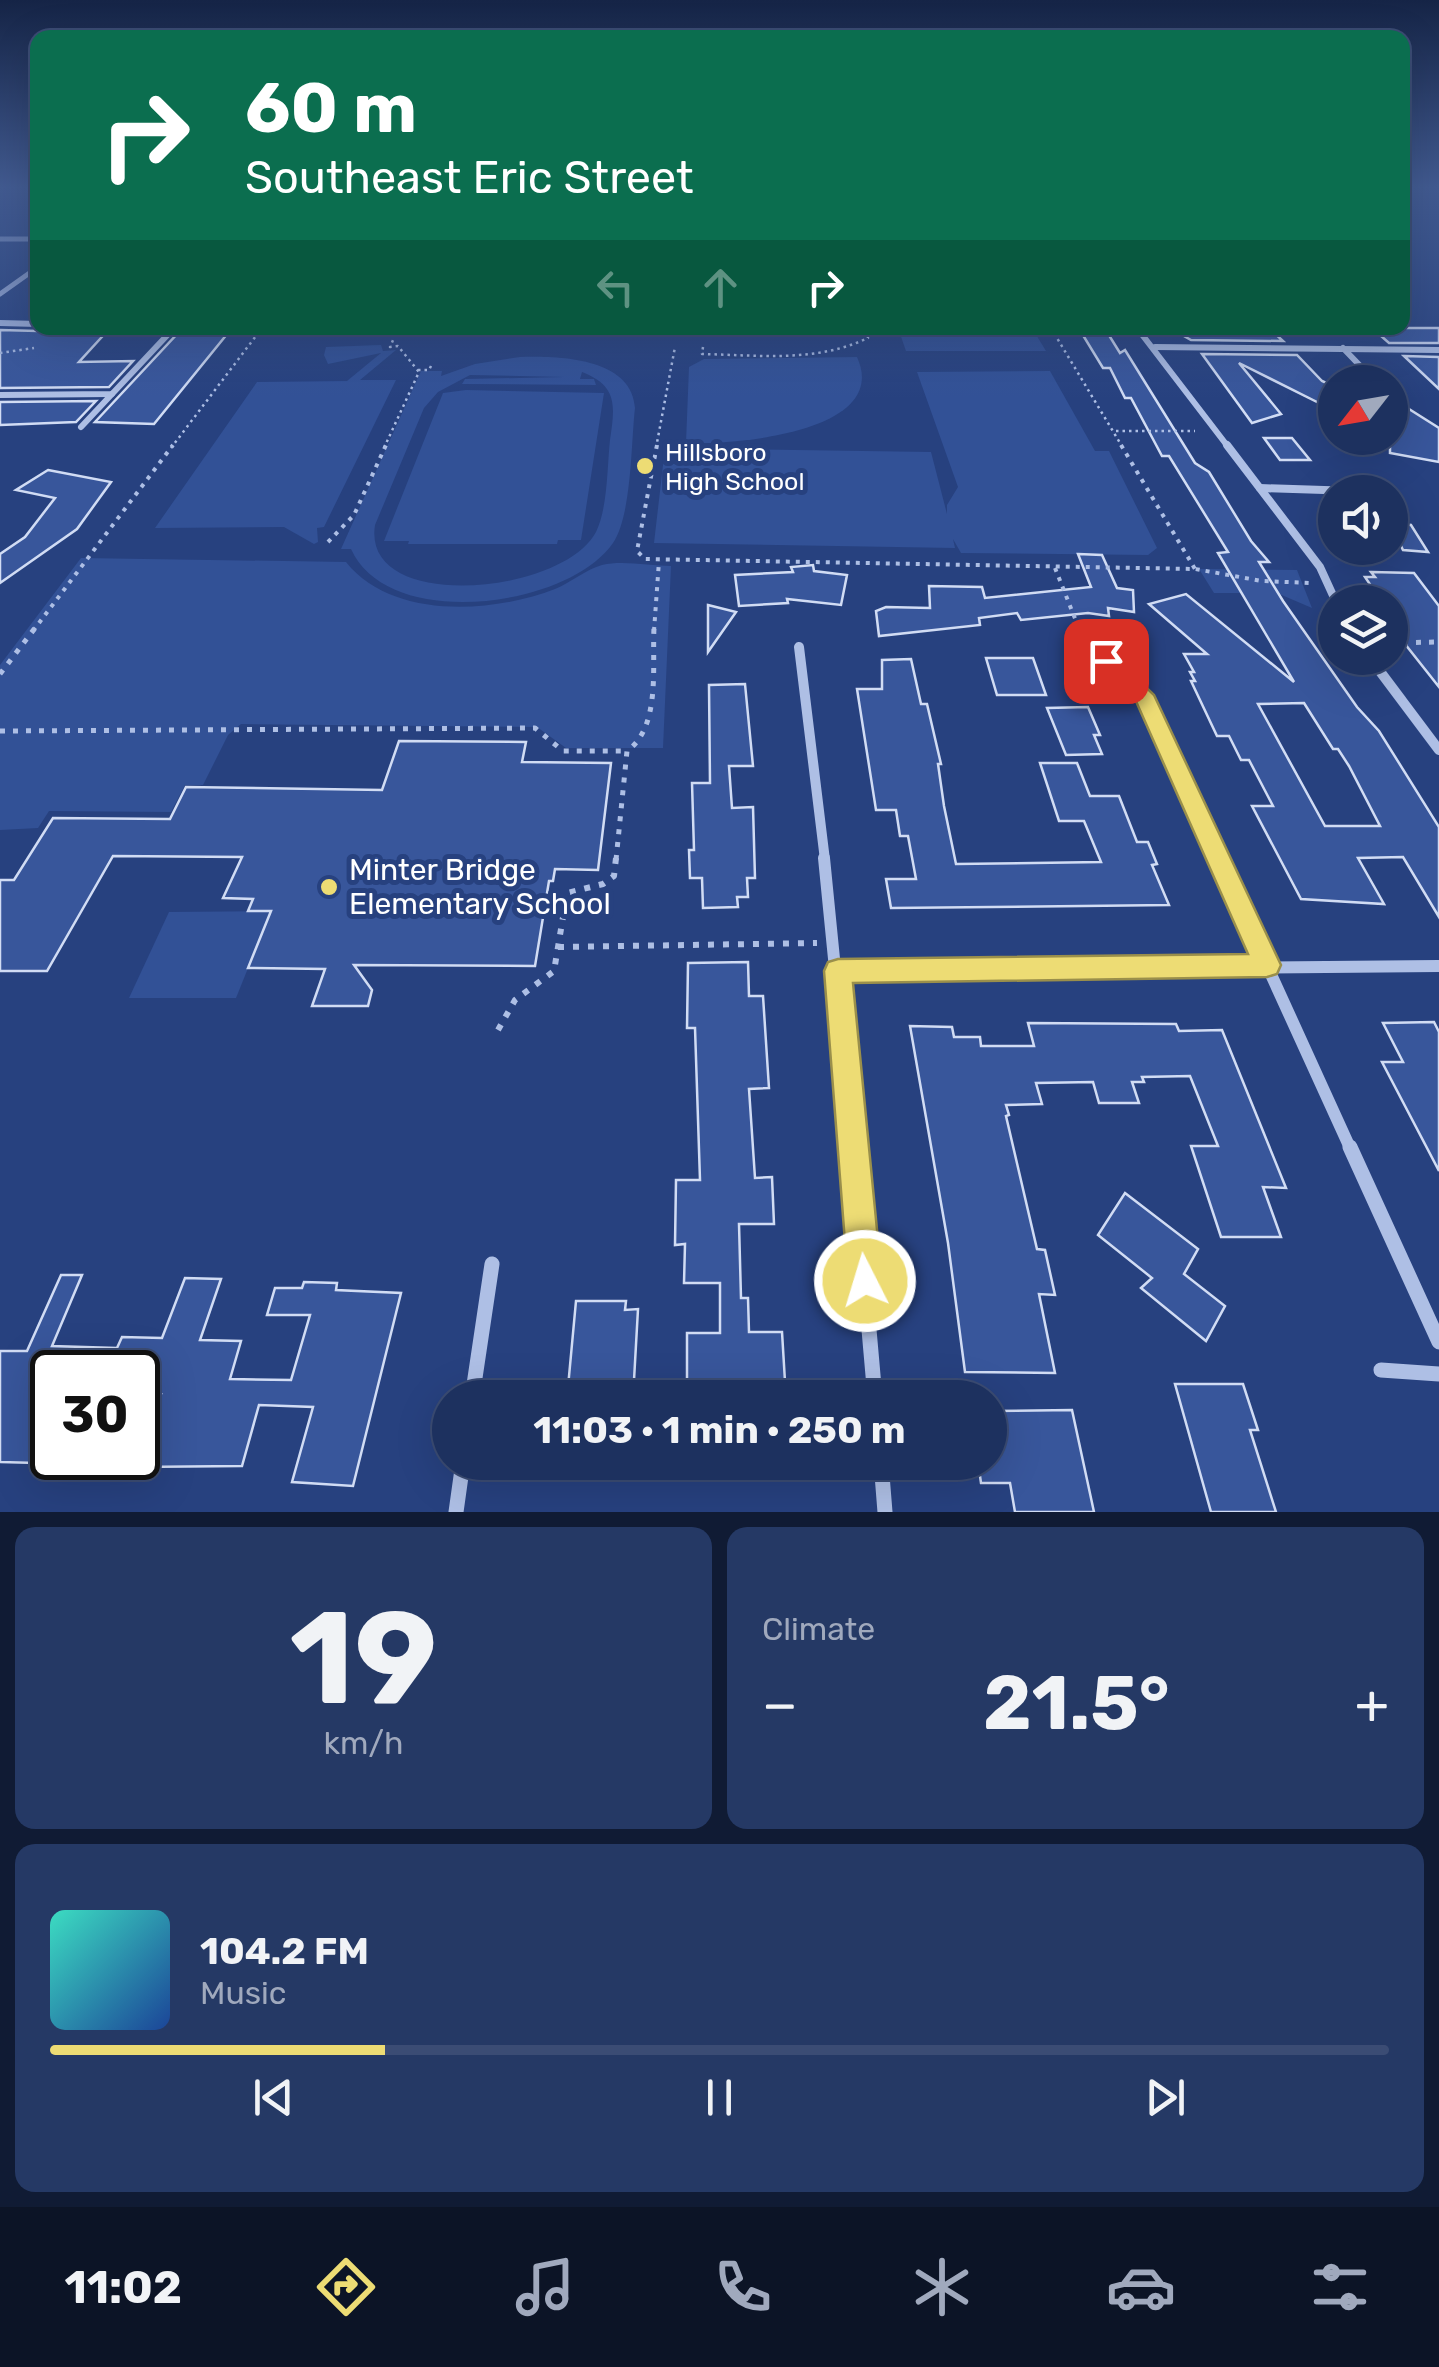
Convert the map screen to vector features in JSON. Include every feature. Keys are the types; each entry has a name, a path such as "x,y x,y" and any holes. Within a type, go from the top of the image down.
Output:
{"street":[{"path":"0,294 30,273"},
{"path":"0,323 30,324"},
{"path":"82,426 167,335"},
{"path":"1143,335 1328,584"},
{"path":"1154,347 1439,350"},
{"path":"1343,348 1359,365"},
{"path":"0,395 112,394"},
{"path":"1260,488 1318,490"},
{"path":"799,646 838,971 873,1380"},
{"path":"1106,661 1144,695 1439,1342"},
{"path":"1383,675 1439,750"},
{"path":"838,971 1439,966"},
{"path":"475,1380 492,1264"},
{"path":"1381,1370 1439,1374"},
{"path":"456,1512 460,1480"},
{"path":"882,1480 885,1512"}],"path":[{"path":"0,674 257,335"},
{"path":"702,347 702,354 819,352 860,343 868,335"},
{"path":"1055,335 1195,569"},
{"path":"394,338 390,347 398,346 418,370"},
{"path":"675,347 637,551 645,559 1195,569 1262,581 1328,584"},
{"path":"0,354 34,348"},
{"path":"418,370 429,370 432,364"},
{"path":"328,542 354,514 418,370"},
{"path":"1114,431 1218,431"},
{"path":"0,731 535,728 563,751 627,752 638,743 648,725 659,561"},
{"path":"1055,568 1083,637 1106,661"},
{"path":"1408,643 1439,642"},
{"path":"498,1030 515,1000 554,971 570,890 597,888 614,876 627,752"},
{"path":"558,947 834,943"}],"shaded area":[{"path":"900,335 1036,335 1046,351 906,351"},
{"path":"381,345 383,351 396,350 360,380 396,380 324,527 317,528 318,542 314,544 284,527 155,528 257,382 347,381 381,353 328,364 326,347"},
{"path":"553,357 590,363 621,378 631,391 635,408 627,497 613,543 590,565 558,583 479,602 438,601 401,592 371,575 351,549 341,549 421,371 442,371 441,376 475,364","holes":["582,372 594,378 608,391 613,407 606,487 596,532 576,553 546,570 508,581 468,586 430,583 399,572 379,553 375,525 424,408 438,392 470,375 564,377 465,379 462,384 596,385 594,379 580,379"]},
{"path":"857,357 861,383 851,403 830,419 768,437 686,443 689,367 704,359"},
{"path":"1050,371 1095,451 1109,451 1157,548 1148,555 961,553 953,539 955,548 654,543 665,448 931,452 947,514 947,505 958,487 917,372"},
{"path":"443,393 604,393 581,540 558,540 557,544 384,541"},
{"path":"81,558 346,562 366,581 389,594 444,606 503,603 530,597 602,565 671,566 663,748 566,748 537,727 241,724 228,735 203,785 185,785 171,812 49,811 38,828 0,830 0,665"},
{"path":"1199,569 1297,570 1312,608 1277,593 1214,593"},
{"path":"271,911 236,998 129,998 169,912"}],"building":[{"path":"1410,328 1439,328 1439,343 1389,343 1380,335 1410,335"},
{"path":"0,330 30,331 30,335 104,335 79,362 133,361 109,387 0,388"},
{"path":"176,335 226,335 154,424 95,422"},
{"path":"1083,335 1109,335 1120,353 1125,350 1195,463 1209,472 1251,541 1269,562 1259,562 1318,651 1318,675 1335,675 1379,731 1439,827 1439,917 1403,857 1358,858 1384,904 1301,899 1252,806 1273,806 1249,760 1241,760 1229,736 1217,736 1191,681 1195,681 1190,672 1194,672 1184,654 1207,654 1149,604 1186,594 1294,682 1218,553 1228,552 1169,456 1162,456 1131,398 1125,398 1110,368 1103,368","holes":["1304,703 1333,749 1338,749 1380,826 1325,826 1258,704"]},
{"path":"1182,335 1277,335 1283,341 1191,340"},
{"path":"1202,354 1297,355 1318,377 1318,402 1239,363 1281,414 1252,423"},
{"path":"1404,356 1439,357 1439,389"},
{"path":"96,401 76,422 0,425 0,402"},
{"path":"1408,408 1439,428 1439,462 1401,455 1408,455"},
{"path":"1264,438 1292,438 1310,460 1280,460"},
{"path":"48,470 111,482 77,529 0,583 0,554 25,537 55,498 16,490"},
{"path":"1408,525 1411,525 1428,552 1408,550"},
{"path":"1078,554 1102,555 1117,588 1133,590 1134,612 1108,608 1109,616 1088,613 1021,620 1017,613 979,618 980,625 879,636 876,611 886,607 930,608 929,586 982,587 985,598 1091,587"},
{"path":"813,565 814,571 847,575 841,605 787,599 788,603 739,606 735,575 793,572 791,567"},
{"path":"1371,572 1414,573 1439,606 1439,687 1408,648 1408,585 1370,585 1365,577 1375,577"},
{"path":"708,605 736,612 708,652"},
{"path":"986,658 1033,658 1046,695 997,695"},
{"path":"911,659 921,704 927,704 941,764 944,806 956,864 1101,862 1084,821 1059,821 1040,763 1077,763 1090,796 1119,796 1137,842 1148,842 1157,864 1152,865 1169,905 891,908 886,879 916,879 908,836 900,836 896,810 876,810 857,689 882,689 882,660"},
{"path":"745,684 753,766 729,766 732,808 753,807 755,878 747,878 748,897 737,897 738,907 703,908 702,878 690,878 689,850 694,850 692,783 710,783 709,685"},
{"path":"1088,707 1100,735 1094,735 1102,754 1066,755 1047,708"},
{"path":"399,741 526,742 522,762 611,763 598,870 555,869 553,881 549,881 535,966 354,965 372,990 368,1006 312,1006 325,969 248,968 271,911 248,911 253,899 223,898 242,857 113,856 47,971 0,971 0,880 14,880 53,818 170,819 186,787 382,790"},
{"path":"748,962 749,996 763,996 769,1088 749,1089 755,1178 772,1177 774,1224 739,1224 741,1298 748,1298 749,1332 782,1332 785,1380 687,1380 687,1333 720,1333 720,1283 684,1283 685,1244 675,1245 676,1180 700,1180 695,1028 687,1028 688,963"},
{"path":"1434,1022 1439,1032 1439,1171 1382,1062 1403,1062 1383,1023"},
{"path":"1028,1023 1176,1024 1179,1031 1222,1030 1286,1188 1263,1187 1281,1237 1221,1237 1191,1146 1218,1146 1190,1076 1142,1077 1144,1082 1132,1082 1139,1103 1099,1103 1093,1082 1036,1083 1042,1104 1006,1105 1006,1116 1037,1249 1045,1250 1055,1295 1039,1294 1055,1373 965,1372 948,1243 910,1026 952,1027 954,1037 980,1037 981,1046 1034,1046"},
{"path":"1125,1193 1198,1249 1184,1274 1225,1306 1206,1341 1141,1288 1152,1278 1098,1235"},
{"path":"61,1275 82,1275 52,1346 117,1348 122,1337 162,1338 185,1278 221,1279 200,1340 241,1341 230,1379 291,1380 310,1315 267,1315 275,1288 302,1288 304,1282 337,1283 336,1290 401,1293 353,1486 292,1482 313,1407 259,1405 242,1466 160,1467 160,1350 30,1350 30,1463 0,1462 0,1351 27,1351"},
{"path":"576,1301 626,1301 625,1310 638,1309 634,1380 569,1380"},
{"path":"1175,1384 1243,1384 1258,1430 1250,1430 1276,1512 1211,1512"},
{"path":"1072,1410 1094,1512 1015,1512 1010,1483 981,1483 981,1480 1007,1480 1007,1411"}],"place":[{"name":"Hillsboro High School","path":"645,466"},
{"name":"Minter Bridge Elementary School","path":"329,887"}],"route":[{"path":"865,1281 838,971 1267,965 1144,695 1106,661"}]}
